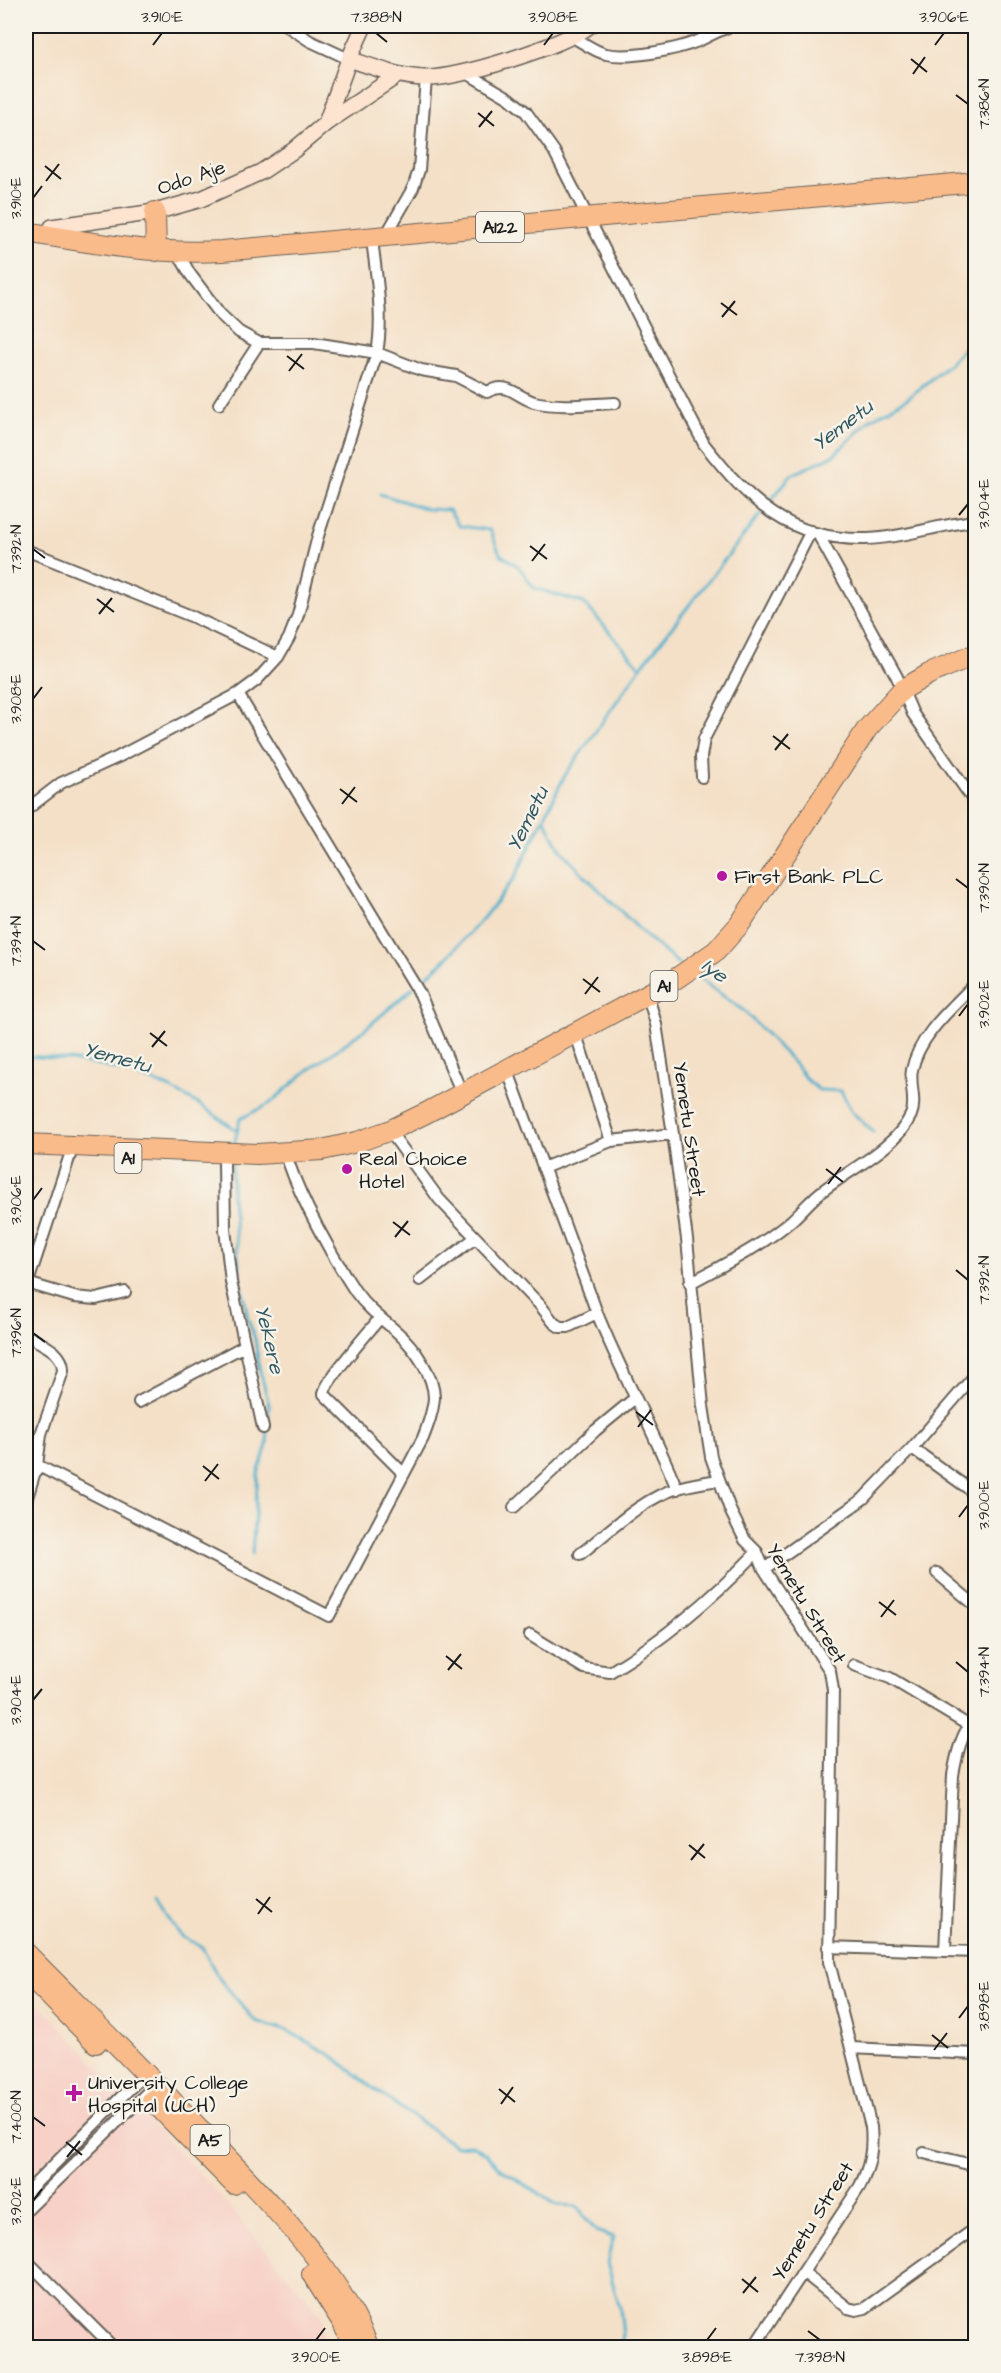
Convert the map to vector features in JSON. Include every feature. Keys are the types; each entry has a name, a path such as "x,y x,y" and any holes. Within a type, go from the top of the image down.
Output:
{"highway":[{"name":"A122","path":"586,215 975,176"},
{"name":"A122","path":"26,232 166,248 380,234 975,182"},
{"path":"155,212 166,248"},
{"name":"A122","path":"26,223 166,248"},
{"name":"A1","path":"231,1158 303,1153 357,1142 391,1130 510,1077 578,1041 648,999 702,962 728,939 751,908 867,729 929,674 975,654"},
{"name":"A1","path":"904,694 975,664"},
{"name":"A1","path":"26,1144 71,1150 288,1161 323,1158 362,1149 394,1137 463,1097 648,999"},
{"name":"A1","path":"26,1154 71,1150"},
{"name":"A5","path":"26,1953 336,2285 356,2316 369,2348"},
{"name":"A5","path":"26,1972 146,2084"},
{"name":"A5","path":"289,2235 344,2323 354,2348"}],"street":[{"path":"288,26 310,41 349,58 398,75 426,78 465,72 573,37 589,26"},
{"path":"326,123 349,58 364,26"},
{"path":"573,37 595,50 608,54 643,53 696,42 731,26"},
{"path":"465,72 509,98 526,112 554,151 704,444 733,481 771,513 814,533 867,538 975,520"},
{"name":"Odo Aje","path":"52,227 155,212 201,199 261,172 294,150 326,123 398,75"},
{"path":"26,810 61,783 118,757 238,694 257,680 278,657 289,638 298,615 327,507 377,353 380,336 380,234 413,188 419,170 426,78"},
{"path":"166,248 190,274 220,314 239,332 259,343 314,343 377,353 421,370 456,376 487,392 497,387 508,388 532,401 556,406 615,403"},
{"path":"219,404 259,343"},
{"path":"814,533 913,714 975,804"},
{"path":"702,777 701,757 704,739 814,533"},
{"path":"26,550 191,616 278,657"},
{"path":"238,694 414,982 463,1097"},
{"path":"690,1282 734,1259 770,1236 792,1220 822,1190 871,1158 886,1145 911,1114 914,1093 910,1079 917,1052 925,1038 975,983"},
{"name":"Yemetu Street","path":"648,999 656,1024 674,1134 703,1406 711,1457 731,1512 745,1540 757,1552 764,1569 830,1671 833,1690 828,1947 832,1979 871,2127 873,2150 860,2186 753,2348"},
{"path":"578,1041 611,1141"},
{"path":"510,1077 616,1360 658,1443 677,1488"},
{"path":"543,1168 611,1141 674,1134"},
{"path":"394,1137 439,1199 560,1327 568,1326 597,1313"},
{"path":"71,1150 26,1286 74,1297 96,1299 125,1292"},
{"path":"231,1158 225,1229 231,1282 263,1428"},
{"path":"37,1465 330,1616 430,1419 434,1400 433,1387 411,1346 379,1319 355,1291 302,1196 288,1161"},
{"path":"420,1280 475,1238"},
{"path":"379,1319 332,1377 324,1388 324,1394 403,1473"},
{"path":"26,1335 60,1355 64,1362 41,1434 37,1465 26,1501"},
{"path":"139,1402 244,1346"},
{"path":"764,1569 863,1499 912,1448 975,1374"},
{"path":"514,1507 596,1430 635,1398"},
{"path":"912,1448 975,1494"},
{"path":"580,1554 640,1509 677,1488 719,1480"},
{"path":"530,1635 584,1668 610,1672 666,1637 721,1590 757,1552"},
{"path":"938,1573 975,1606"},
{"path":"854,1665 890,1678 968,1725"},
{"path":"945,1951 953,1776 958,1748 975,1715"},
{"path":"828,1947 975,1952"},
{"path":"851,2048 975,2054"},
{"path":"26,2193 70,2148 146,2084"},
{"path":"26,2211 81,2157 146,2084"},
{"path":"70,2148 81,2157"},
{"path":"924,2153 975,2166"},
{"path":"803,2272 848,2308 856,2310 865,2308 975,2228"},
{"path":"26,2259 114,2348"}],"shaded area":[{"name":"University College Hospital (UCH)","path":"26,1990 221,2197 323,2318 324,2347 26,2347"}],"waterway":[{"name":"Yemetu","path":"418,984 443,962 484,917 515,877 564,777 640,668 791,475 834,455 871,419 908,398 950,363 976,335"},
{"path":"380,494 427,509 449,510 459,526 490,530 500,554 519,567 534,588 584,603 640,667"},
{"name":"Iye","path":"544,818 561,850 581,872 647,937 680,965"},
{"name":"Iye","path":"693,974 744,1011 794,1063 806,1079 819,1090 841,1091 852,1112 873,1132"},
{"name":"Yemetu","path":"234,1146 240,1119 269,1104 306,1072 364,1030 413,988"},
{"name":"Yemetu","path":"26,1056 88,1063 148,1079 206,1108 236,1130"},
{"name":"Yekere","path":"232,1161 232,1198 240,1277 269,1405 267,1445 258,1474 252,1554"},
{"path":"158,1903 181,1936 202,1947 218,1977 255,2021 288,2031 334,2057 370,2086 455,2146 472,2145 486,2154 499,2168 557,2205 576,2206 596,2231 613,2237 607,2263 620,2308 623,2336 619,2348"}],"place":[{"name":"First Bank PLC","path":"722,876"},
{"name":"Real Choice Hotel","path":"347,1169"},
{"name":"University College Hospital (UCH)","path":"74,2093"}]}
